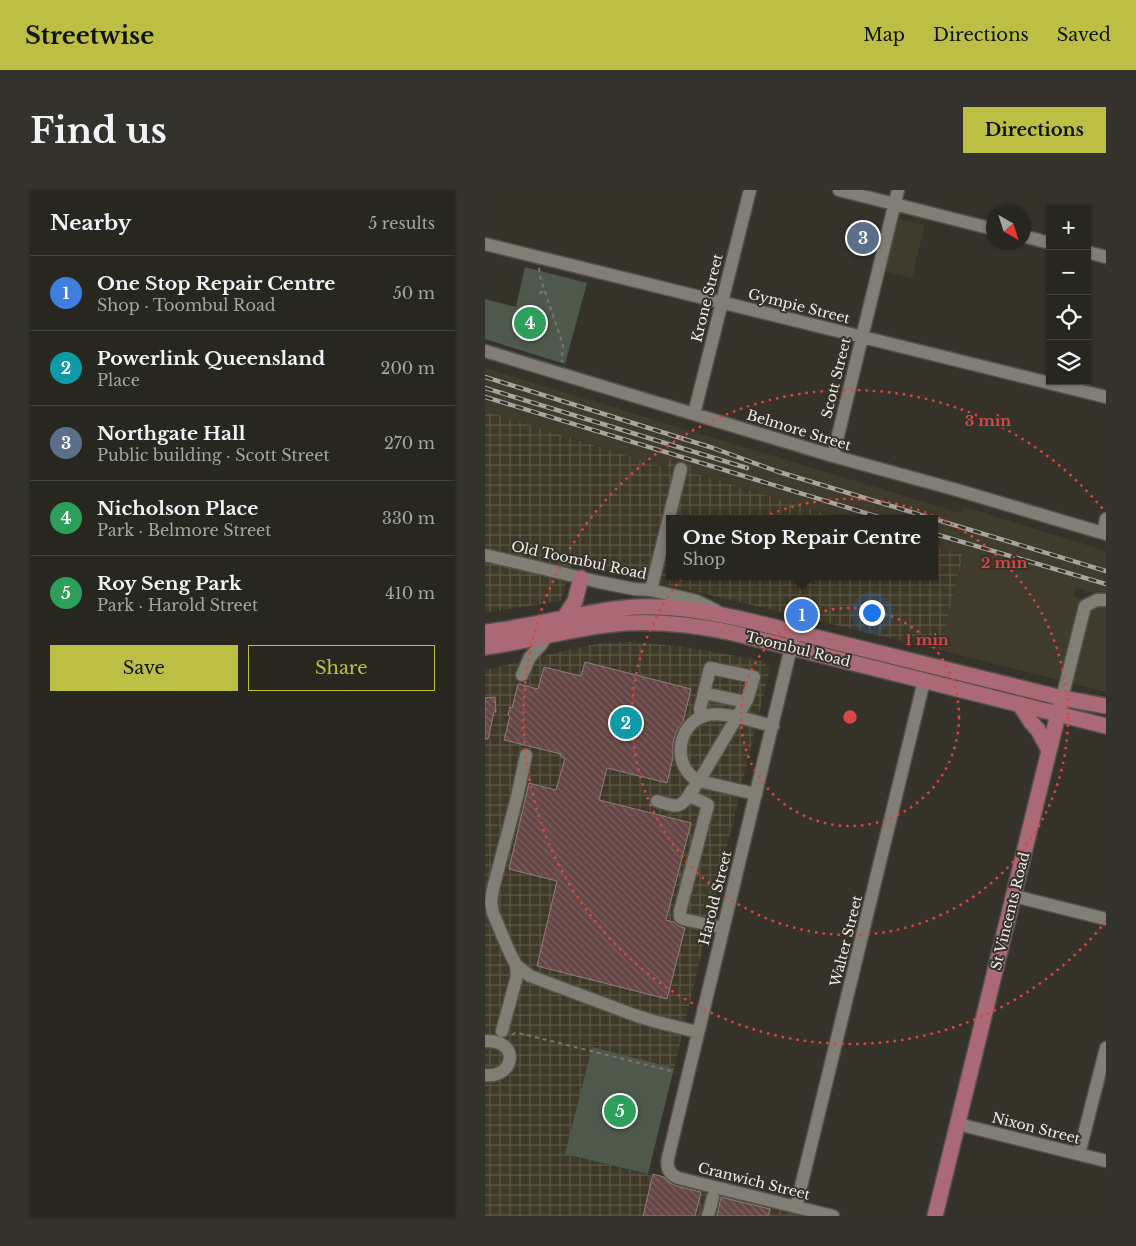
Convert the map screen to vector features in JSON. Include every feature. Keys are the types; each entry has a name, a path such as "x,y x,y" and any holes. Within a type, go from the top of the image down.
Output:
{"main road":[{"path":"564,618 575,601 581,578"},
{"name":"Toombul Road","path":"485,632 517,628 599,611 637,607 703,611 723,614 1062,698 1106,706"},
{"name":"Toombul Road","path":"485,647 517,643 623,623 661,622 699,626 1106,726"},
{"name":"St Vincents Road","path":"935,1216 1062,698"},
{"path":"1020,705 1038,730 1049,750"}],"street":[{"name":"Krone Street","path":"694,414 749,190"},
{"path":"839,190 986,226"},
{"name":"Scott Street","path":"833,456 898,190"},
{"path":"1031,238 1046,242"},
{"name":"Gympie Street","path":"485,244 1106,397"},
{"path":"1091,253 1106,257"},
{"name":"Belmore Street","path":"485,351 833,456 957,490 1104,534"},
{"path":"670,515 681,469"},
{"path":"1104,534 1106,519"},
{"path":"651,590 666,530"},
{"name":"Old Toombul Road","path":"485,555 581,578 634,589 651,590 697,601 723,614"},
{"name":"St Vincents Road","path":"1062,698 1085,606 1097,600 1106,600"},
{"name":"Harold Street","path":"669,1171 667,1165 668,1158 697,1032 795,632"},
{"path":"522,675 530,657 547,636"},
{"path":"517,643 530,657"},
{"path":"657,802 680,806 688,798 746,702 753,677 709,668 700,708 701,717"},
{"name":"Walter Street","path":"796,1207 925,681"},
{"path":"703,692 746,702"},
{"path":"723,928 683,920 680,917 679,911 708,805 692,797 695,785 693,778 681,761 680,750 685,731 695,721 707,715 716,714 737,717 773,726"},
{"path":"526,755 491,902 493,913 516,965 530,976 637,1016 697,1032"},
{"path":"695,785 756,794"},
{"path":"1014,896 1106,919"},
{"path":"500,1031 509,984 516,965"},
{"path":"485,1040 504,1044 510,1057 507,1068 499,1074 485,1075"},
{"path":"1079,1154 1106,1048"},
{"name":"Nixon Street","path":"958,1124 1106,1161"},
{"name":"Cranwich Street","path":"669,1171 678,1178 833,1216"},
{"path":"708,1216 713,1197"}],"path":[{"path":"539,268 563,345 562,366"},
{"path":"539,294 545,291"},
{"path":"504,1044 513,1034 523,1034 675,1072"}],"shaded area":[{"path":"898,218 925,225 912,278 885,271"},
{"path":"485,368 960,513 965,507 1106,551 1106,597 1076,587 1073,596 1106,607 1106,692 940,650 963,555 938,547 938,515 831,515 694,473 695,468 669,460 667,468 485,411"},
{"path":"485,411 666,468 669,459 696,467 694,473 831,515 666,515 666,580 938,580 938,547 963,555 940,650 572,562 561,601 485,613"},
{"path":"633,642 687,647 763,661 769,668 769,672 674,1068 592,1048 566,1154 814,1216 485,1216 485,670 601,643"}],"green space":[{"path":"525,267 587,283 565,364 485,339 485,299 516,307"},
{"path":"592,1047 674,1068 648,1174 565,1154"}],"building":[{"path":"585,662 691,689 683,722 676,732 673,743 673,758 667,783 607,768 599,800 691,823 666,920 685,928 667,999 537,966 557,881 509,869 529,783 556,790 565,758 561,757 561,754 504,740 510,716 508,715 510,707 512,708 518,684 538,689 544,667 581,676"},
{"path":"495,697 496,712 494,712 488,739 485,739 485,698"},
{"path":"653,1174 664,1177 676,1186 701,1192 695,1216 643,1216"},
{"path":"721,1197 770,1209 768,1216 717,1216"}],"railway":[{"path":"485,377 713,448 779,472 921,515"},
{"path":"485,388 747,468"},
{"path":"485,397 872,515"},
{"path":"938,520 1106,571"},
{"path":"938,535 1106,584"}],"place":[{"name":"Northgate Hall","path":"863,238"},
{"name":"Nicholson Place","path":"530,323"},
{"name":"One Stop Repair Centre","path":"802,615"},
{"name":"Powerlink Queensland","path":"626,723"},
{"name":"Roy Seng Park","path":"620,1111"}]}
